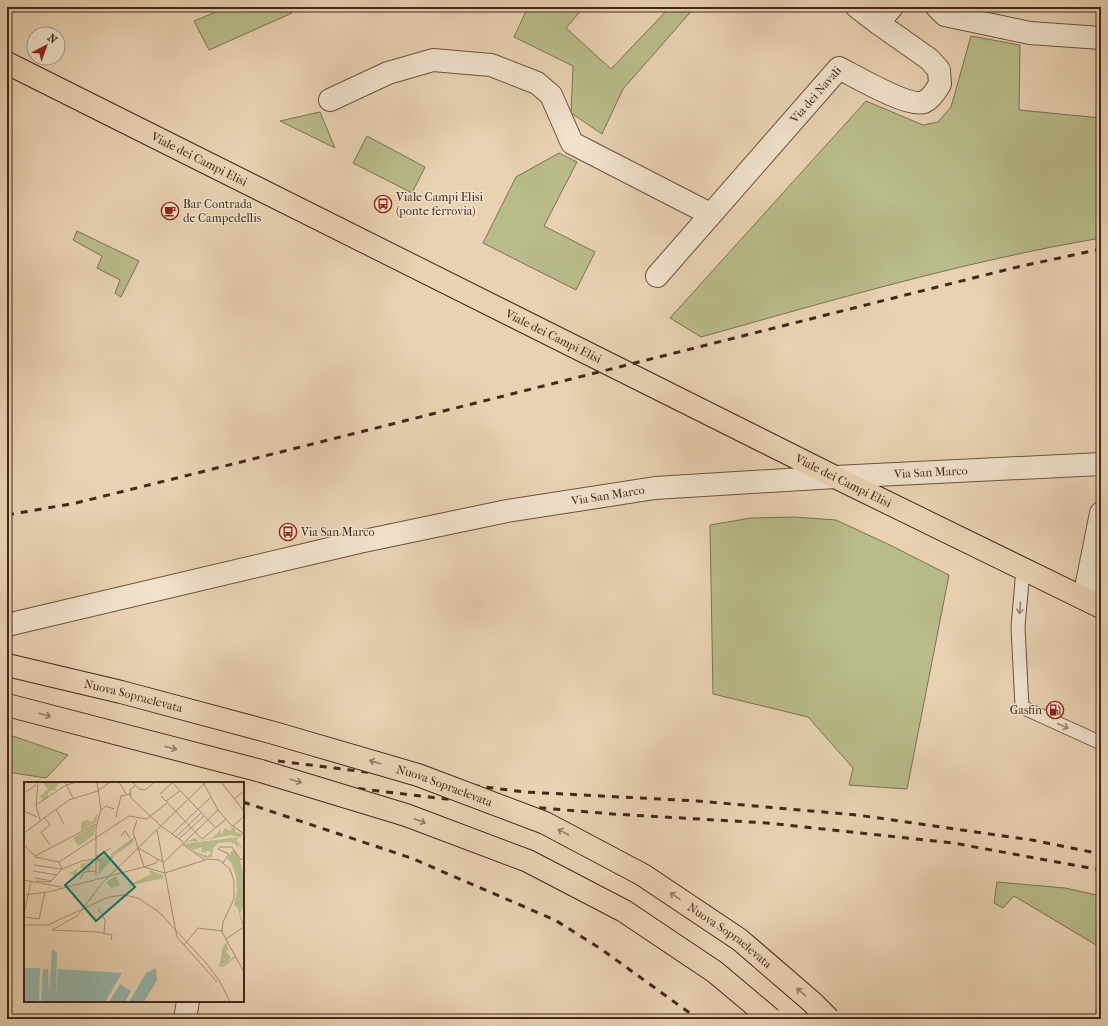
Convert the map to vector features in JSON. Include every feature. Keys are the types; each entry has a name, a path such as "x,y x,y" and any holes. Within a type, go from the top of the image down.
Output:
{"main road":[{"name":"Viale dei Campi Elisi","path":"7,63 835,477 1092,602"},
{"name":"Nuova Sopraelevata","path":"7,665 259,729 418,775 546,823 643,875 740,940 812,1002 829,1019"},
{"path":"7,705 261,770 406,815 528,861 624,911 715,972 771,1019"}],"street":[{"path":"857,7 885,15"},
{"path":"937,7 945,15 1030,33 1101,38"},
{"name":"Via dei Navali","path":"657,276 839,68 897,97 911,102 922,103 929,99 940,84 939,70 885,15"},
{"path":"330,100 388,73 433,60 491,65 537,83 551,95 572,143 710,214"},
{"name":"Via San Marco","path":"7,625 359,542 507,511 655,488 835,477 1101,464"},
{"path":"1092,602 1101,513"},
{"path":"185,1019 188,1002"}],"lane":[{"path":"1023,569 1018,627 1022,707 1101,743"}],"green space":[{"path":"228,7 289,7 292,13 209,50 194,21"},
{"path":"528,7 584,7 566,28 611,69 670,7 695,7 623,89 602,134 571,113 573,66 514,37"},
{"path":"971,36 1020,45 1019,110 1101,118 1101,238 1050,247 900,282 701,337 670,318 866,101 923,125 938,122 951,107"},
{"path":"320,112 335,148 280,121"},
{"path":"367,136 425,167 412,193 353,163"},
{"path":"559,153 577,162 544,226 595,252 576,290 483,243 516,177"},
{"path":"77,231 139,261 121,297 115,293 120,280 97,268 102,256 73,240"},
{"path":"794,517 836,520 949,575 907,789 849,785 853,768 808,717 713,694 710,525 751,518"},
{"path":"7,734 68,755 46,778 7,772"},
{"path":"997,882 1065,888 1101,896 1101,948 1014,896 1003,908 994,903"}],"railway":[{"path":"7,515 76,503 1013,268 1101,249"},
{"path":"278,761 525,792 698,801 857,815 1032,840 1101,854"},
{"path":"261,777 471,802 613,814 767,823 953,843 1101,870"},
{"path":"244,802 411,858 555,920 601,949 698,1019"}],"place":[{"name":"Viale Campi Elisi (ponte ferrovia)","path":"383,204"},
{"name":"Bar Contrada de Campedellis","path":"170,211"},
{"name":"Via San Marco","path":"288,532"},
{"name":"Gasfin","path":"1055,710"}]}
